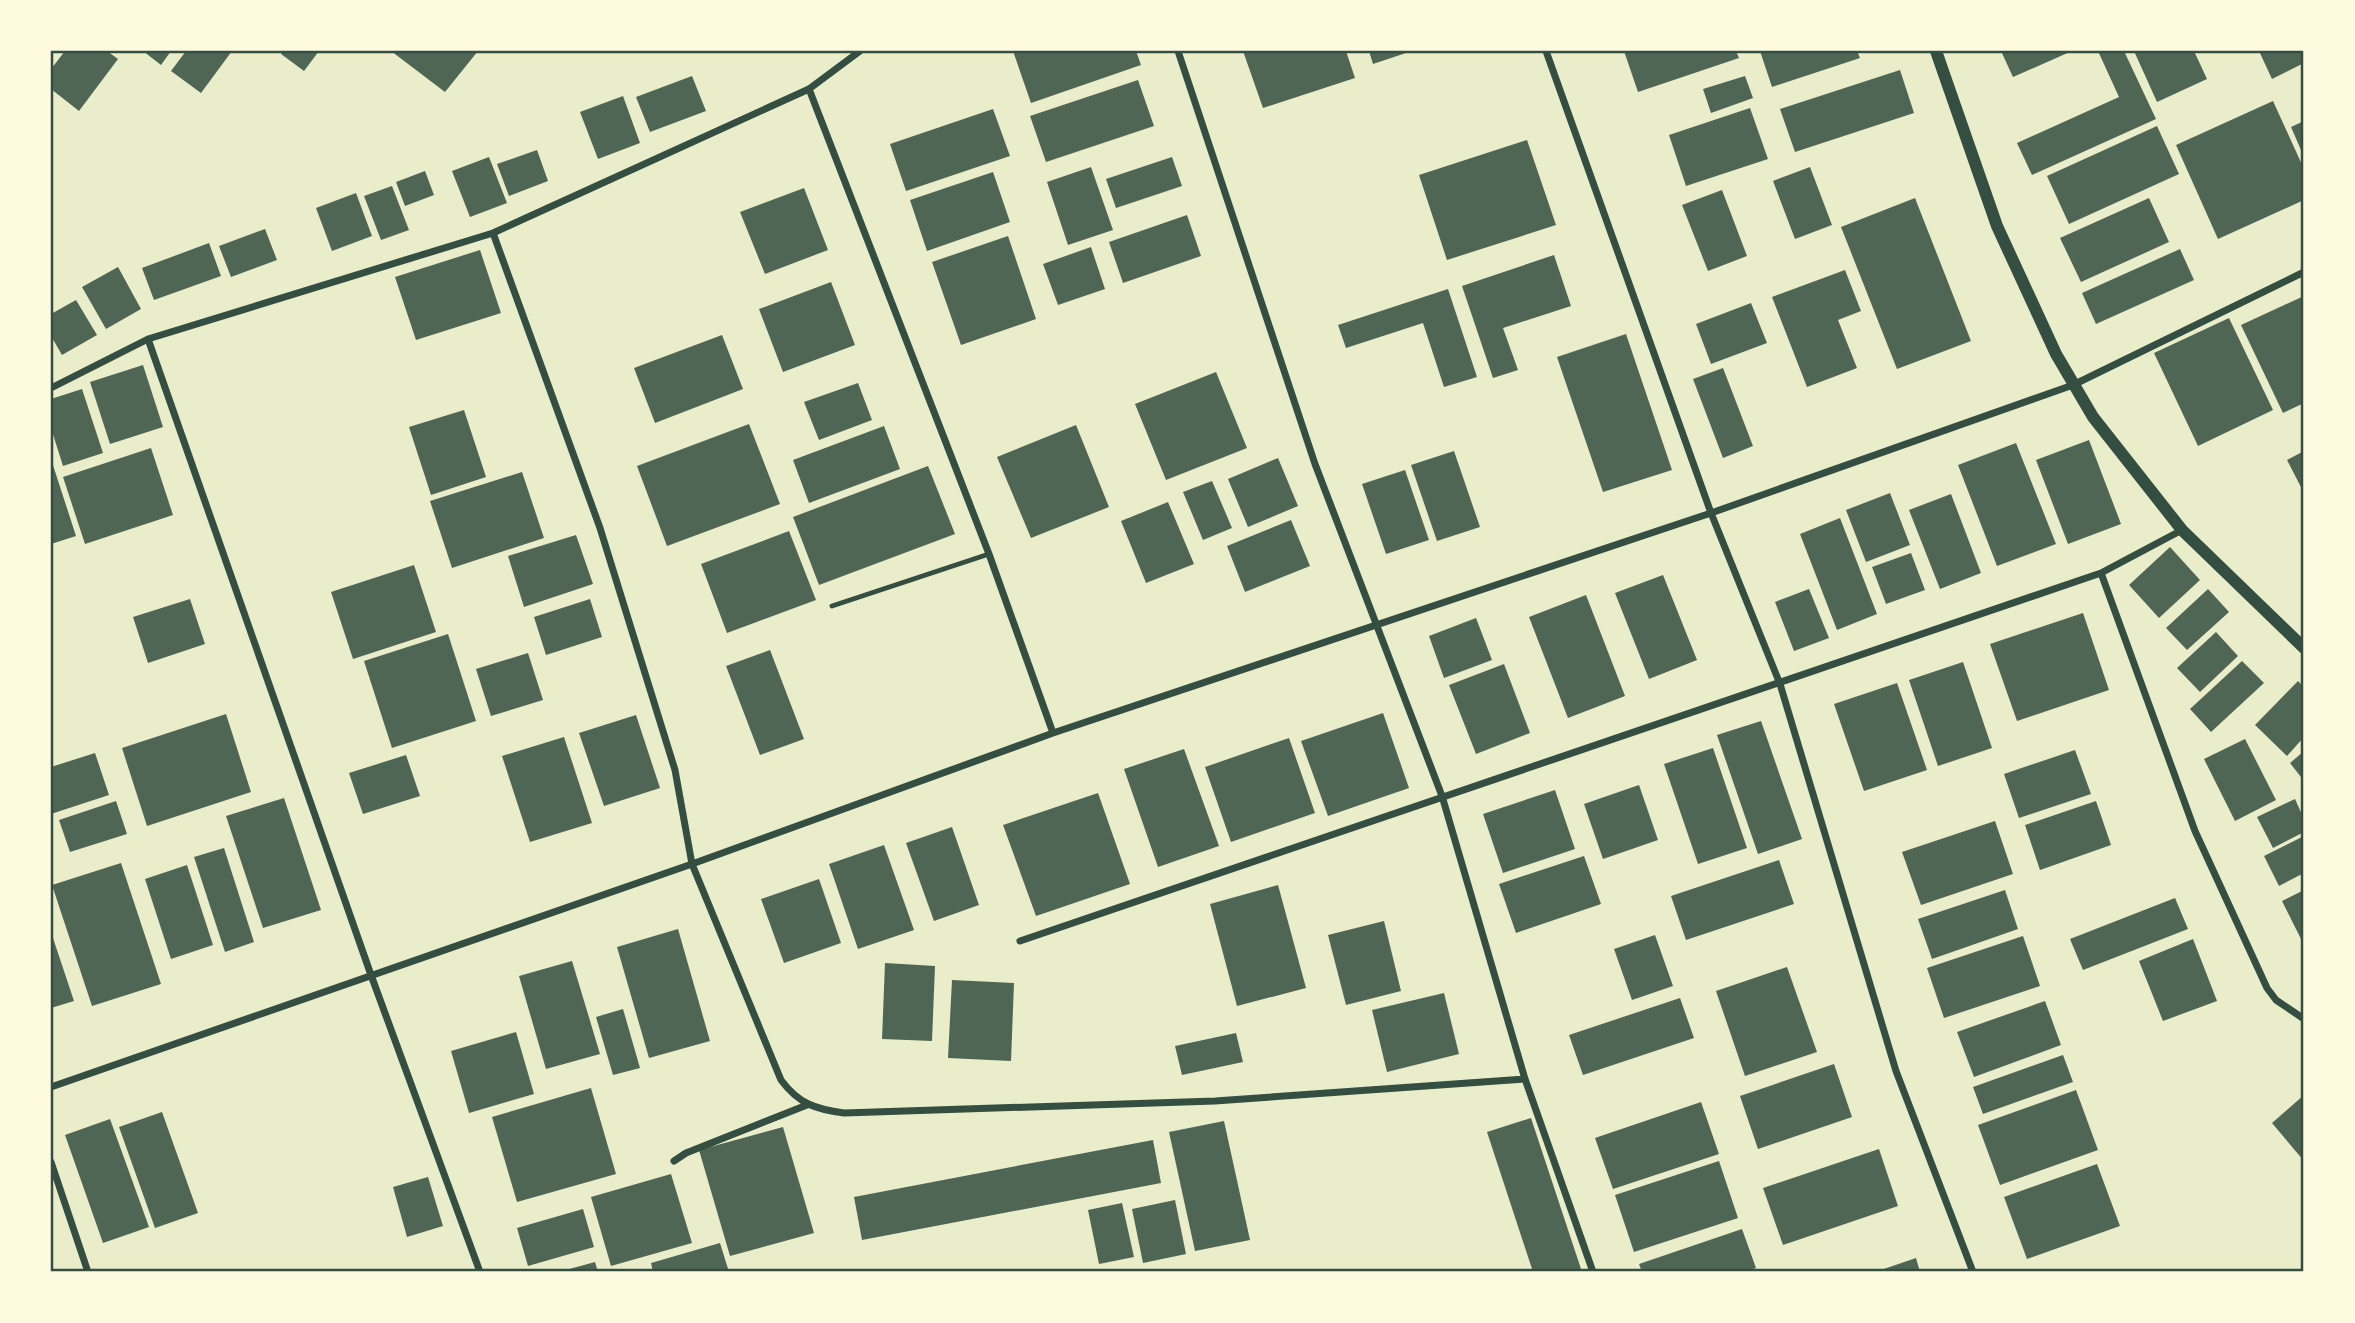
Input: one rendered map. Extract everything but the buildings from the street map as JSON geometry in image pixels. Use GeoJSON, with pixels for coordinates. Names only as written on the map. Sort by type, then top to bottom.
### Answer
{"type":"FeatureCollection","features":[{"type":"Feature","properties":{"kind":"street"},"geometry":{"type":"LineString","coordinates":[[51,388],[148,339],[493,233],[809,89],[860,51]]}},
{"type":"Feature","properties":{"kind":"street"},"geometry":{"type":"LineString","coordinates":[[1178,51],[1315,464],[1442,796],[1525,1079],[1593,1272]]}},
{"type":"Feature","properties":{"kind":"street"},"geometry":{"type":"LineString","coordinates":[[1546,51],[1711,513],[1780,684],[1896,1071],[1973,1272]]}},
{"type":"Feature","properties":{"kind":"street"},"geometry":{"type":"LineString","coordinates":[[1936,51],[1997,226],[2056,354],[2093,417],[2182,530],[2304,648]]}},
{"type":"Feature","properties":{"kind":"street"},"geometry":{"type":"LineString","coordinates":[[809,89],[989,554],[1053,733]]}},
{"type":"Feature","properties":{"kind":"street"},"geometry":{"type":"LineString","coordinates":[[493,233],[609,554],[675,770],[692,864],[780,1080],[791,1094],[807,1105],[844,1113],[1215,1101],[1525,1079]]}},
{"type":"Feature","properties":{"kind":"street"},"geometry":{"type":"LineString","coordinates":[[51,1087],[692,864],[1053,733],[1711,513],[2074,384],[2304,272]]}},
{"type":"Feature","properties":{"kind":"street"},"geometry":{"type":"LineString","coordinates":[[148,339],[371,975],[480,1272]]}},
{"type":"Feature","properties":{"kind":"street"},"geometry":{"type":"LineString","coordinates":[[1020,941],[2101,573],[2182,530]]}},
{"type":"Feature","properties":{"kind":"street"},"geometry":{"type":"LineString","coordinates":[[2101,573],[2194,831],[2267,988],[2276,999],[2304,1019]]}},
{"type":"Feature","properties":{"kind":"street"},"geometry":{"type":"LineString","coordinates":[[674,1161],[686,1153],[807,1105]]}},
{"type":"Feature","properties":{"kind":"street"},"geometry":{"type":"LineString","coordinates":[[51,1161],[88,1272]]}},
{"type":"Feature","properties":{"kind":"lane"},"geometry":{"type":"LineString","coordinates":[[832,606],[989,554]]}}]}
